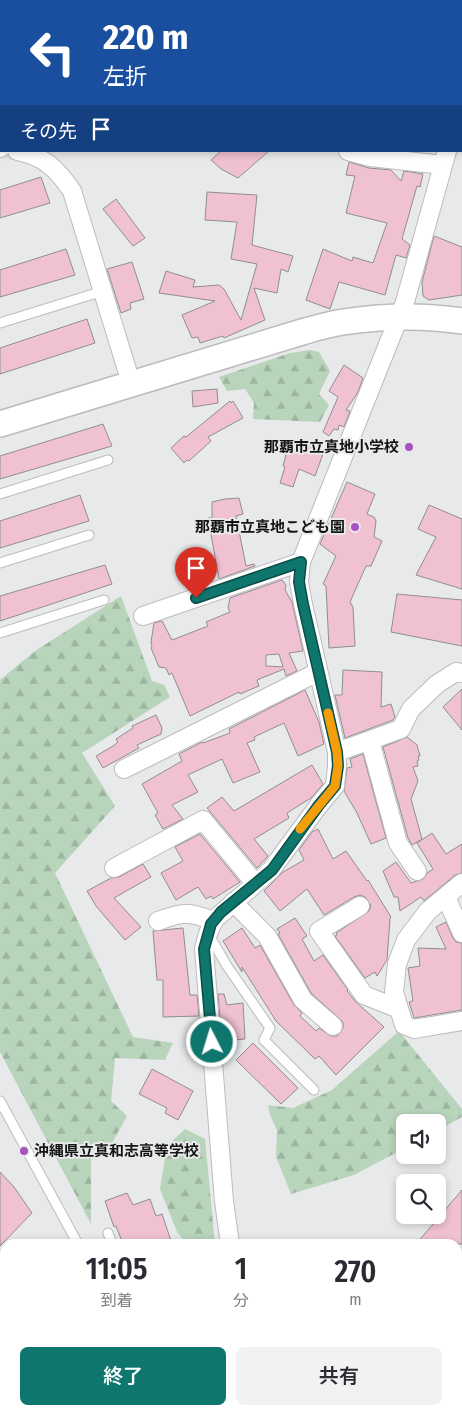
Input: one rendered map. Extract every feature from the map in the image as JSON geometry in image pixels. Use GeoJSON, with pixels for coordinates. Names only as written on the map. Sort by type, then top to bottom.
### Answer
{"type":"FeatureCollection","features":[{"type":"Feature","properties":{"kind":"street"},"geometry":{"type":"LineString","coordinates":[[22,152],[44,160],[60,174],[72,191],[131,383]]}},
{"type":"Feature","properties":{"kind":"street"},"geometry":{"type":"LineString","coordinates":[[229,1239],[224,1201],[204,949],[210,927],[233,902],[272,870],[335,786],[338,766],[337,752],[299,582],[301,562],[399,317],[445,158],[370,157],[352,152]]}},
{"type":"Feature","properties":{"kind":"street"},"geometry":{"type":"LineString","coordinates":[[0,424],[302,332],[343,322],[399,317],[440,318],[462,321]]}},
{"type":"Feature","properties":{"kind":"street"},"geometry":{"type":"LineString","coordinates":[[143,616],[301,562]]}},
{"type":"Feature","properties":{"kind":"street"},"geometry":{"type":"LineString","coordinates":[[124,769],[318,672]]}},
{"type":"Feature","properties":{"kind":"street"},"geometry":{"type":"LineString","coordinates":[[337,752],[401,729],[411,709],[437,684],[456,672],[462,673]]}},
{"type":"Feature","properties":{"kind":"street"},"geometry":{"type":"LineString","coordinates":[[370,741],[398,843],[417,871]]}},
{"type":"Feature","properties":{"kind":"street"},"geometry":{"type":"LineString","coordinates":[[114,868],[203,820],[255,884]]}},
{"type":"Feature","properties":{"kind":"street"},"geometry":{"type":"LineString","coordinates":[[462,884],[428,911],[406,940],[397,964],[394,992],[404,1025],[414,1029],[462,1021]]}},
{"type":"Feature","properties":{"kind":"street"},"geometry":{"type":"LineString","coordinates":[[446,896],[462,933]]}},
{"type":"Feature","properties":{"kind":"street"},"geometry":{"type":"LineString","coordinates":[[233,902],[267,936],[303,1000],[334,1026]]}},
{"type":"Feature","properties":{"kind":"street"},"geometry":{"type":"LineString","coordinates":[[360,906],[319,931],[364,995],[399,1009]]}},
{"type":"Feature","properties":{"kind":"street"},"geometry":{"type":"LineString","coordinates":[[158,921],[179,913],[197,915],[210,927]]}},
{"type":"Feature","properties":{"kind":"lane"},"geometry":{"type":"LineString","coordinates":[[0,322],[103,291]]}},
{"type":"Feature","properties":{"kind":"lane"},"geometry":{"type":"LineString","coordinates":[[0,494],[108,460]]}},
{"type":"Feature","properties":{"kind":"lane"},"geometry":{"type":"LineString","coordinates":[[0,564],[89,535]]}},
{"type":"Feature","properties":{"kind":"lane"},"geometry":{"type":"LineString","coordinates":[[0,633],[104,600]]}},
{"type":"Feature","properties":{"kind":"lane"},"geometry":{"type":"LineString","coordinates":[[210,927],[228,966],[270,1028],[264,1040],[314,1090]]}},
{"type":"Feature","properties":{"kind":"lane"},"geometry":{"type":"LineString","coordinates":[[0,1101],[75,1239]]}},
{"type":"Feature","properties":{"kind":"lane"},"geometry":{"type":"LineString","coordinates":[[108,1233],[110,1239]]}},
{"type":"Feature","properties":{"kind":"green space"},"geometry":{"type":"Polygon","coordinates":[[[310,350],[319,352],[330,371],[319,394],[329,405],[320,422],[253,419],[254,403],[245,389],[227,391],[219,377],[290,353],[310,350]]]}},
{"type":"Feature","properties":{"kind":"green space"},"geometry":{"type":"Polygon","coordinates":[[[121,596],[152,681],[164,685],[170,697],[82,753],[115,806],[55,873],[133,1037],[173,1043],[165,1060],[115,1058],[111,1101],[127,1116],[107,1152],[91,1149],[91,1224],[0,1052],[0,680],[35,651],[121,596]]]}},
{"type":"Feature","properties":{"kind":"green space"},"geometry":{"type":"Polygon","coordinates":[[[399,1031],[462,1109],[462,1117],[446,1126],[446,1114],[396,1114],[396,1153],[354,1175],[291,1194],[276,1157],[277,1130],[270,1115],[268,1105],[293,1108],[332,1090],[399,1031]]]}},
{"type":"Feature","properties":{"kind":"green space"},"geometry":{"type":"Polygon","coordinates":[[[185,1129],[205,1139],[215,1239],[183,1239],[177,1232],[160,1189],[167,1146],[185,1129]]]}},
{"type":"Feature","properties":{"kind":"building"},"geometry":{"type":"Polygon","coordinates":[[[220,152],[268,152],[238,178],[221,169],[211,160],[220,152]]]}},
{"type":"Feature","properties":{"kind":"building"},"geometry":{"type":"Polygon","coordinates":[[[349,162],[369,168],[391,170],[401,181],[404,171],[423,174],[420,187],[417,186],[402,239],[410,245],[406,258],[396,255],[385,295],[339,282],[330,309],[306,300],[323,249],[352,261],[353,257],[373,263],[387,223],[346,213],[355,176],[346,175],[349,162]]]}},
{"type":"Feature","properties":{"kind":"building"},"geometry":{"type":"Polygon","coordinates":[[[41,177],[50,203],[0,218],[0,190],[41,177]]]}},
{"type":"Feature","properties":{"kind":"building"},"geometry":{"type":"Polygon","coordinates":[[[207,192],[257,195],[252,245],[293,256],[288,272],[281,269],[277,293],[254,288],[265,320],[224,338],[223,336],[200,343],[198,337],[192,338],[182,315],[215,301],[159,293],[166,271],[195,280],[193,287],[219,285],[224,289],[241,320],[257,264],[231,259],[237,222],[205,220],[207,192]]]}},
{"type":"Feature","properties":{"kind":"building"},"geometry":{"type":"Polygon","coordinates":[[[116,199],[145,238],[133,246],[103,209],[116,199]]]}},
{"type":"Feature","properties":{"kind":"building"},"geometry":{"type":"Polygon","coordinates":[[[434,236],[462,247],[462,295],[429,300],[423,296],[422,282],[434,236]]]}},
{"type":"Feature","properties":{"kind":"building"},"geometry":{"type":"Polygon","coordinates":[[[66,249],[75,275],[0,297],[0,270],[66,249]]]}},
{"type":"Feature","properties":{"kind":"building"},"geometry":{"type":"Polygon","coordinates":[[[132,262],[144,299],[130,303],[131,309],[121,313],[107,269],[132,262]]]}},
{"type":"Feature","properties":{"kind":"building"},"geometry":{"type":"Polygon","coordinates":[[[87,319],[95,343],[0,374],[0,348],[87,319]]]}},
{"type":"Feature","properties":{"kind":"building"},"geometry":{"type":"Polygon","coordinates":[[[344,365],[363,378],[358,392],[346,410],[350,411],[344,427],[339,425],[338,430],[334,429],[329,436],[323,432],[338,397],[329,391],[344,365]]]}},
{"type":"Feature","properties":{"kind":"building"},"geometry":{"type":"Polygon","coordinates":[[[217,389],[218,403],[193,407],[192,391],[217,389]]]}},
{"type":"Feature","properties":{"kind":"building"},"geometry":{"type":"Polygon","coordinates":[[[230,401],[231,403],[233,401],[243,418],[208,437],[211,441],[189,461],[187,460],[184,463],[171,448],[230,401]]]}},
{"type":"Feature","properties":{"kind":"building"},"geometry":{"type":"Polygon","coordinates":[[[103,424],[112,446],[0,479],[0,456],[103,424]]]}},
{"type":"Feature","properties":{"kind":"building"},"geometry":{"type":"Polygon","coordinates":[[[290,439],[312,445],[323,454],[315,476],[299,469],[293,487],[280,483],[290,439]]]}},
{"type":"Feature","properties":{"kind":"building"},"geometry":{"type":"Polygon","coordinates":[[[347,482],[375,494],[367,514],[374,517],[376,521],[374,537],[382,541],[371,566],[366,566],[350,602],[353,607],[355,646],[329,648],[326,586],[323,584],[336,556],[320,544],[347,482]]]}},
{"type":"Feature","properties":{"kind":"building"},"geometry":{"type":"Polygon","coordinates":[[[80,495],[89,521],[0,548],[0,521],[80,495]]]}},
{"type":"Feature","properties":{"kind":"building"},"geometry":{"type":"Polygon","coordinates":[[[239,498],[243,514],[236,516],[246,566],[254,564],[255,566],[219,579],[208,518],[212,518],[212,502],[239,498]]]}},
{"type":"Feature","properties":{"kind":"building"},"geometry":{"type":"Polygon","coordinates":[[[429,505],[462,519],[462,589],[416,575],[436,537],[418,529],[429,505]]]}},
{"type":"Feature","properties":{"kind":"building"},"geometry":{"type":"Polygon","coordinates":[[[105,565],[112,584],[0,621],[0,596],[105,565]]]}},
{"type":"Feature","properties":{"kind":"building"},"geometry":{"type":"Polygon","coordinates":[[[282,580],[286,585],[285,590],[292,602],[303,651],[289,653],[297,671],[286,676],[284,669],[257,680],[259,686],[240,694],[239,692],[190,716],[172,673],[169,675],[166,668],[159,667],[151,648],[154,623],[162,621],[172,640],[208,626],[206,622],[230,612],[228,608],[230,598],[282,580]],[[279,654],[266,655],[266,666],[283,667],[279,654]]]}},
{"type":"Feature","properties":{"kind":"building"},"geometry":{"type":"Polygon","coordinates":[[[397,594],[462,600],[462,646],[391,632],[397,594]]]}},
{"type":"Feature","properties":{"kind":"building"},"geometry":{"type":"Polygon","coordinates":[[[343,670],[382,672],[381,707],[391,704],[395,717],[393,720],[345,738],[335,695],[342,695],[343,670]]]}},
{"type":"Feature","properties":{"kind":"building"},"geometry":{"type":"Polygon","coordinates":[[[462,689],[462,730],[443,707],[462,689]]]}},
{"type":"Feature","properties":{"kind":"building"},"geometry":{"type":"Polygon","coordinates":[[[305,690],[319,722],[324,744],[298,756],[284,723],[254,737],[255,740],[247,743],[260,772],[233,783],[222,759],[188,775],[198,792],[172,805],[183,819],[163,829],[155,815],[158,813],[142,784],[182,761],[179,754],[202,742],[230,733],[229,729],[305,690]]]}},
{"type":"Feature","properties":{"kind":"building"},"geometry":{"type":"Polygon","coordinates":[[[156,715],[162,728],[161,734],[137,745],[139,748],[103,768],[96,756],[118,742],[116,739],[133,728],[132,726],[156,715]]]}},
{"type":"Feature","properties":{"kind":"building"},"geometry":{"type":"Polygon","coordinates":[[[407,737],[417,745],[420,756],[418,756],[419,760],[417,761],[418,766],[413,767],[418,781],[411,799],[422,839],[412,845],[408,838],[383,747],[407,737]]]}},
{"type":"Feature","properties":{"kind":"building"},"geometry":{"type":"Polygon","coordinates":[[[363,754],[386,838],[371,844],[357,813],[344,791],[347,768],[352,767],[350,759],[363,754]]]}},
{"type":"Feature","properties":{"kind":"building"},"geometry":{"type":"Polygon","coordinates":[[[312,765],[323,784],[311,798],[287,813],[289,818],[254,839],[268,856],[257,868],[207,808],[222,797],[234,811],[312,765]]]}},
{"type":"Feature","properties":{"kind":"building"},"geometry":{"type":"Polygon","coordinates":[[[318,829],[333,859],[346,851],[368,880],[391,917],[387,960],[377,976],[375,972],[365,978],[335,936],[337,935],[336,933],[369,911],[371,905],[365,897],[360,895],[354,897],[324,915],[307,889],[280,911],[264,891],[283,872],[304,860],[299,850],[312,832],[318,829]]]}},
{"type":"Feature","properties":{"kind":"building"},"geometry":{"type":"Polygon","coordinates":[[[432,833],[446,854],[462,844],[462,873],[455,875],[424,901],[421,897],[400,911],[398,897],[394,897],[383,871],[396,862],[411,883],[423,879],[433,869],[417,843],[432,833]]]}},
{"type":"Feature","properties":{"kind":"building"},"geometry":{"type":"Polygon","coordinates":[[[200,834],[240,882],[213,899],[211,896],[206,899],[198,887],[176,900],[161,873],[183,861],[175,847],[200,834]]]}},
{"type":"Feature","properties":{"kind":"building"},"geometry":{"type":"Polygon","coordinates":[[[143,864],[151,877],[114,898],[141,927],[125,940],[96,906],[87,891],[143,864]]]}},
{"type":"Feature","properties":{"kind":"building"},"geometry":{"type":"Polygon","coordinates":[[[295,918],[307,936],[302,939],[314,961],[323,955],[356,1002],[384,1027],[336,1075],[319,1056],[315,1059],[276,1021],[223,941],[242,928],[255,948],[260,945],[294,1005],[302,1013],[300,1016],[316,1031],[319,1028],[331,1036],[337,1036],[343,1028],[343,1022],[311,993],[278,934],[280,933],[277,929],[295,918]]]}},
{"type":"Feature","properties":{"kind":"building"},"geometry":{"type":"Polygon","coordinates":[[[446,922],[456,942],[462,943],[462,1010],[414,1018],[409,1002],[413,1001],[408,968],[420,966],[418,948],[446,949],[436,927],[446,922]]]}},
{"type":"Feature","properties":{"kind":"building"},"geometry":{"type":"Polygon","coordinates":[[[183,928],[190,995],[197,995],[199,1016],[163,1017],[163,980],[157,980],[153,931],[183,928]]]}},
{"type":"Feature","properties":{"kind":"building"},"geometry":{"type":"Polygon","coordinates":[[[218,994],[224,994],[227,1005],[243,1003],[245,1039],[222,1041],[218,994]]]}},
{"type":"Feature","properties":{"kind":"building"},"geometry":{"type":"Polygon","coordinates":[[[253,1043],[298,1088],[281,1104],[236,1060],[253,1043]]]}},
{"type":"Feature","properties":{"kind":"building"},"geometry":{"type":"Polygon","coordinates":[[[152,1069],[193,1091],[178,1120],[165,1113],[167,1108],[139,1094],[152,1069]]]}},
{"type":"Feature","properties":{"kind":"building"},"geometry":{"type":"Polygon","coordinates":[[[0,1172],[14,1187],[32,1213],[7,1239],[0,1239],[0,1172]]]}},
{"type":"Feature","properties":{"kind":"building"},"geometry":{"type":"Polygon","coordinates":[[[462,1190],[462,1239],[420,1239],[433,1224],[446,1224],[446,1209],[462,1190]]]}},
{"type":"Feature","properties":{"kind":"building"},"geometry":{"type":"Polygon","coordinates":[[[127,1193],[133,1205],[150,1199],[156,1216],[162,1214],[170,1239],[121,1239],[116,1226],[114,1227],[105,1201],[127,1193]]]}},
{"type":"Feature","properties":{"kind":"slow traffic"},"geometry":{"type":"LineString","coordinates":[[300,829],[335,786],[338,766],[337,752],[328,713]]}},
{"type":"Feature","properties":{"kind":"place","name":"那覇市立真地小学校"},"geometry":{"type":"Point","coordinates":[409,447]}},
{"type":"Feature","properties":{"kind":"place","name":"那覇市立真地こども園"},"geometry":{"type":"Point","coordinates":[355,527]}},
{"type":"Feature","properties":{"kind":"place","name":"沖縄県立真和志高等学校"},"geometry":{"type":"Point","coordinates":[24,1151]}},
{"type":"Feature","properties":{"kind":"route"},"geometry":{"type":"LineString","coordinates":[[196,598],[301,562],[299,582],[337,752],[338,766],[335,786],[288,846],[272,870],[221,912],[211,924],[204,949],[212,1042]]}}]}
